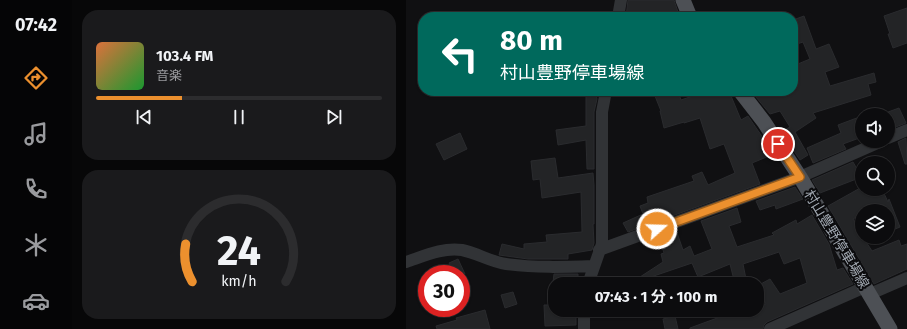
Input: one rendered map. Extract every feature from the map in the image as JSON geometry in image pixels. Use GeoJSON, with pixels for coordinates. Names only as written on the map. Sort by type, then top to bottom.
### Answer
{"type":"FeatureCollection","features":[{"type":"Feature","properties":{"kind":"main road"},"geometry":{"type":"LineString","coordinates":[[683,0],[688,12]]}},
{"type":"Feature","properties":{"kind":"main road","name":"村山豊野停車場線"},"geometry":{"type":"LineString","coordinates":[[744,96],[764,122],[800,177],[890,329]]}},
{"type":"Feature","properties":{"kind":"street"},"geometry":{"type":"LineString","coordinates":[[619,12],[621,0]]}},
{"type":"Feature","properties":{"kind":"street"},"geometry":{"type":"LineString","coordinates":[[590,277],[602,244],[602,112],[605,96]]}},
{"type":"Feature","properties":{"kind":"street"},"geometry":{"type":"LineString","coordinates":[[895,135],[907,130]]}},
{"type":"Feature","properties":{"kind":"street"},"geometry":{"type":"LineString","coordinates":[[599,250],[800,177],[866,148]]}},
{"type":"Feature","properties":{"kind":"street"},"geometry":{"type":"LineString","coordinates":[[406,262],[428,254],[449,250],[462,250],[504,264],[547,268],[594,266]]}},
{"type":"Feature","properties":{"kind":"street"},"geometry":{"type":"LineString","coordinates":[[770,329],[868,291],[907,278]]}},
{"type":"Feature","properties":{"kind":"street"},"geometry":{"type":"LineString","coordinates":[[584,317],[584,329]]}},
{"type":"Feature","properties":{"kind":"building"},"geometry":{"type":"Polygon","coordinates":[[[628,0],[674,0],[678,12],[627,12],[628,0]]]}},
{"type":"Feature","properties":{"kind":"building"},"geometry":{"type":"Polygon","coordinates":[[[907,8],[907,43],[893,48],[884,16],[907,8]]]}},
{"type":"Feature","properties":{"kind":"building"},"geometry":{"type":"Polygon","coordinates":[[[804,16],[816,49],[829,44],[839,67],[825,72],[830,86],[874,73],[876,82],[868,84],[871,95],[813,113],[816,118],[795,132],[808,155],[800,160],[781,132],[790,127],[780,111],[770,114],[755,96],[798,96],[798,64],[810,59],[803,42],[798,44],[798,18],[804,16]]]}},
{"type":"Feature","properties":{"kind":"building"},"geometry":{"type":"Polygon","coordinates":[[[586,96],[596,96],[594,112],[594,169],[587,169],[586,140],[558,145],[556,130],[586,126],[586,96]]]}},
{"type":"Feature","properties":{"kind":"building"},"geometry":{"type":"Polygon","coordinates":[[[655,96],[680,96],[681,100],[693,96],[731,96],[741,120],[748,116],[774,154],[752,163],[760,184],[628,232],[623,223],[643,214],[640,206],[648,203],[647,197],[694,181],[692,176],[702,172],[708,185],[735,173],[724,144],[710,149],[700,118],[664,128],[661,111],[655,96]]]}},
{"type":"Feature","properties":{"kind":"building"},"geometry":{"type":"Polygon","coordinates":[[[899,108],[906,123],[895,127],[895,109],[899,108]]]}},
{"type":"Feature","properties":{"kind":"building"},"geometry":{"type":"Polygon","coordinates":[[[855,119],[855,140],[843,144],[846,149],[813,163],[807,148],[841,133],[838,125],[855,119]]]}},
{"type":"Feature","properties":{"kind":"building"},"geometry":{"type":"Polygon","coordinates":[[[460,133],[467,149],[444,160],[436,144],[460,133]]]}},
{"type":"Feature","properties":{"kind":"building"},"geometry":{"type":"Polygon","coordinates":[[[906,138],[907,164],[905,164],[898,142],[906,138]]]}},
{"type":"Feature","properties":{"kind":"building"},"geometry":{"type":"Polygon","coordinates":[[[555,158],[558,178],[593,173],[594,243],[592,250],[568,254],[568,259],[528,259],[499,255],[502,244],[524,249],[524,244],[547,242],[546,235],[582,232],[581,192],[542,198],[540,179],[533,180],[531,161],[555,158]]]}},
{"type":"Feature","properties":{"kind":"building"},"geometry":{"type":"Polygon","coordinates":[[[853,162],[855,165],[855,180],[820,193],[812,180],[853,162]]]}},
{"type":"Feature","properties":{"kind":"building"},"geometry":{"type":"Polygon","coordinates":[[[795,187],[803,199],[776,209],[775,205],[760,210],[756,201],[795,187]]]}},
{"type":"Feature","properties":{"kind":"building"},"geometry":{"type":"Polygon","coordinates":[[[855,191],[855,196],[885,196],[888,202],[889,199],[891,204],[855,204],[855,218],[853,219],[855,222],[855,244],[868,244],[872,251],[889,244],[895,244],[895,242],[899,240],[901,246],[907,244],[907,269],[874,284],[828,206],[855,191]]]}},
{"type":"Feature","properties":{"kind":"building"},"geometry":{"type":"Polygon","coordinates":[[[737,208],[741,222],[729,226],[737,247],[774,235],[772,233],[796,220],[797,224],[812,215],[829,244],[837,270],[843,268],[853,284],[767,322],[763,329],[690,329],[720,317],[764,317],[764,305],[766,304],[764,300],[764,282],[770,279],[780,294],[807,283],[800,258],[784,264],[779,252],[743,264],[746,277],[733,277],[730,264],[698,277],[692,263],[651,277],[640,277],[663,262],[661,254],[664,253],[659,236],[676,230],[683,250],[690,246],[694,256],[712,249],[701,221],[737,208]]]}},
{"type":"Feature","properties":{"kind":"building"},"geometry":{"type":"Polygon","coordinates":[[[895,214],[900,227],[895,229],[895,214]]]}},
{"type":"Feature","properties":{"kind":"building"},"geometry":{"type":"Polygon","coordinates":[[[458,259],[461,265],[450,265],[449,263],[458,259]]]}},
{"type":"Feature","properties":{"kind":"building"},"geometry":{"type":"Polygon","coordinates":[[[554,274],[578,274],[578,277],[554,277],[554,274]]]}},
{"type":"Feature","properties":{"kind":"building"},"geometry":{"type":"Polygon","coordinates":[[[513,292],[517,304],[505,308],[501,295],[513,292]]]}},
{"type":"Feature","properties":{"kind":"building"},"geometry":{"type":"Polygon","coordinates":[[[544,305],[548,305],[548,317],[576,317],[576,325],[545,326],[544,305]]]}},
{"type":"Feature","properties":{"kind":"building"},"geometry":{"type":"Polygon","coordinates":[[[485,310],[490,329],[437,329],[436,326],[457,320],[456,318],[460,317],[470,317],[470,314],[485,310]]]}},
{"type":"Feature","properties":{"kind":"building"},"geometry":{"type":"Polygon","coordinates":[[[675,317],[678,329],[665,329],[663,319],[675,317]]]}},
{"type":"Feature","properties":{"kind":"route"},"geometry":{"type":"LineString","coordinates":[[657,229],[800,177],[778,144]]}}]}
